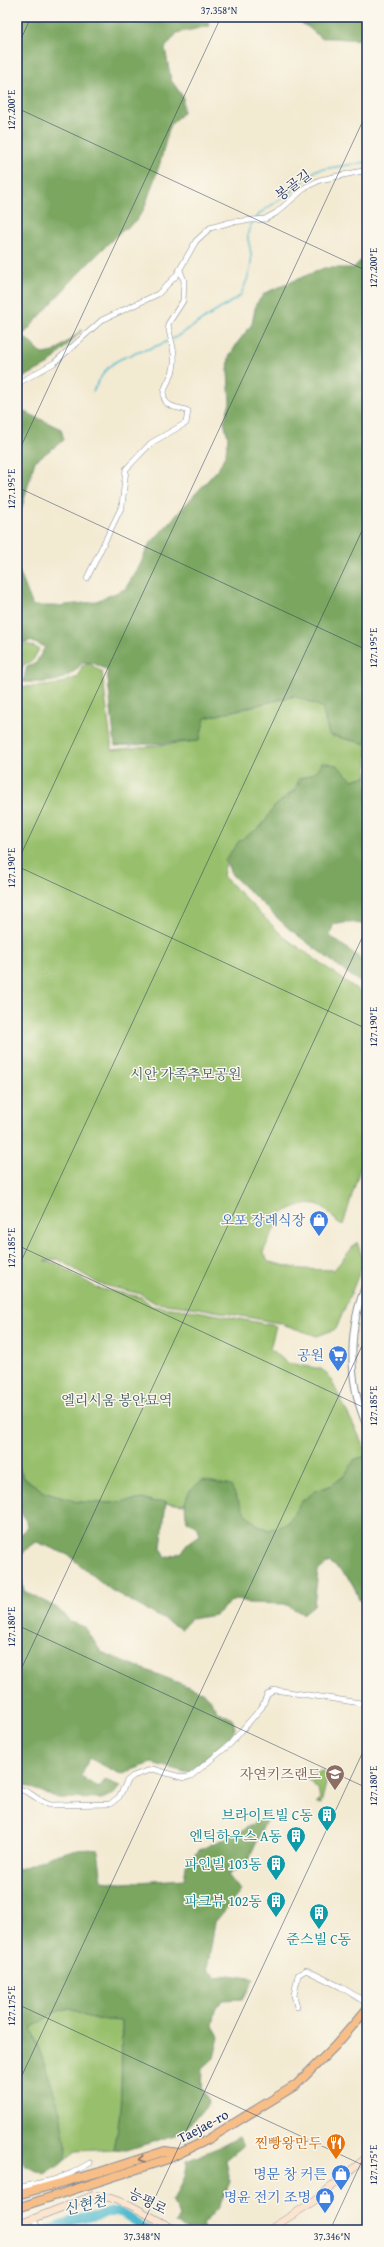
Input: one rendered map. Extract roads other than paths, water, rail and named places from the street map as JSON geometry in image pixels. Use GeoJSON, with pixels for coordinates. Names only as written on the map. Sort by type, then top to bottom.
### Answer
{"type":"FeatureCollection","features":[{"type":"Feature","properties":{"kind":"highway","name":"Taejae-ro"},"geometry":{"type":"LineString","coordinates":[[17,2208],[180,2153],[208,2140],[296,2085],[335,2046],[367,2009]]}},
{"type":"Feature","properties":{"kind":"highway","name":"Taejae-ro"},"geometry":{"type":"LineString","coordinates":[[17,2213],[108,2184],[173,2161],[208,2144],[299,2088],[367,2014]]}},
{"type":"Feature","properties":{"kind":"highway"},"geometry":{"type":"LineString","coordinates":[[17,2195],[100,2172],[165,2151],[180,2153]]}},
{"type":"Feature","properties":{"kind":"main road"},"geometry":{"type":"LineString","coordinates":[[269,2230],[314,2201],[367,2157]]}},
{"type":"Feature","properties":{"kind":"main road","name":"능평로"},"geometry":{"type":"LineString","coordinates":[[17,2225],[94,2195],[110,2198],[130,2205],[176,2230]]}},
{"type":"Feature","properties":{"kind":"street","name":"봉골길"},"geometry":{"type":"LineString","coordinates":[[180,270],[196,241],[205,232],[224,224],[260,220],[276,214],[306,187],[320,180],[367,170]]}},
{"type":"Feature","properties":{"kind":"street"},"geometry":{"type":"LineString","coordinates":[[17,384],[54,363],[102,320],[158,294],[180,270],[184,281],[183,301],[168,324],[174,344],[174,365],[164,392],[164,398],[171,406],[188,411],[186,423],[151,443],[126,469],[122,506],[86,578]]}},
{"type":"Feature","properties":{"kind":"street"},"geometry":{"type":"LineString","coordinates":[[367,1282],[356,1322],[352,1363],[356,1395],[367,1426]]}},
{"type":"Feature","properties":{"kind":"street"},"geometry":{"type":"LineString","coordinates":[[17,1789],[22,1789],[43,1804],[51,1806],[110,1804],[119,1797],[127,1781],[133,1776],[153,1769],[184,1778],[191,1776],[230,1744],[262,1707],[267,1695],[275,1690],[367,1704]]}},
{"type":"Feature","properties":{"kind":"street"},"geometry":{"type":"LineString","coordinates":[[296,2007],[294,1995],[298,1975],[306,1970],[341,1987],[367,2003]]}},
{"type":"Feature","properties":{"kind":"street"},"geometry":{"type":"LineString","coordinates":[[17,2188],[66,2176],[90,2162]]}},
{"type":"Feature","properties":{"kind":"street"},"geometry":{"type":"LineString","coordinates":[[33,2218],[39,2230]]}},
{"type":"Feature","properties":{"kind":"waterway"},"geometry":{"type":"LineString","coordinates":[[256,219],[260,213],[291,192],[316,170],[367,162]]}},
{"type":"Feature","properties":{"kind":"waterway"},"geometry":{"type":"LineString","coordinates":[[173,339],[240,296],[247,280],[250,267],[251,252],[248,233],[253,222]]}},
{"type":"Feature","properties":{"kind":"waterway"},"geometry":{"type":"LineString","coordinates":[[93,391],[104,373],[114,363],[129,355],[170,340]]}},
{"type":"Feature","properties":{"kind":"waterway","name":"신현천"},"geometry":{"type":"LineString","coordinates":[[49,2230],[75,2220],[117,2211],[148,2230]]}},
{"type":"Feature","properties":{"kind":"place","name":"오포 장례식장"},"geometry":{"type":"Point","coordinates":[319,1237]}},
{"type":"Feature","properties":{"kind":"place","name":"공원"},"geometry":{"type":"Point","coordinates":[338,1372]}},
{"type":"Feature","properties":{"kind":"place","name":"자연키즈랜드"},"geometry":{"type":"Point","coordinates":[335,1791]}},
{"type":"Feature","properties":{"kind":"place","name":"브라이트빌 C동"},"geometry":{"type":"Point","coordinates":[327,1832]}},
{"type":"Feature","properties":{"kind":"place","name":"엔틱하우스 A동"},"geometry":{"type":"Point","coordinates":[296,1853]}},
{"type":"Feature","properties":{"kind":"place","name":"파인빌 103동"},"geometry":{"type":"Point","coordinates":[276,1881]}},
{"type":"Feature","properties":{"kind":"place","name":"파크뷰 102동"},"geometry":{"type":"Point","coordinates":[276,1918]}},
{"type":"Feature","properties":{"kind":"place","name":"준스빌 C동"},"geometry":{"type":"Point","coordinates":[319,1930]}},
{"type":"Feature","properties":{"kind":"place","name":"찐빵왕만두"},"geometry":{"type":"Point","coordinates":[336,2160]}},
{"type":"Feature","properties":{"kind":"place","name":"명문 창 커튼"},"geometry":{"type":"Point","coordinates":[341,2191]}},
{"type":"Feature","properties":{"kind":"place","name":"명윤 전기 조명"},"geometry":{"type":"Point","coordinates":[325,2214]}},
{"type":"Feature","properties":{"kind":"park label","name":"시안 가족추모공원"},"geometry":{"type":"Point","coordinates":[186,1074]}},
{"type":"Feature","properties":{"kind":"park label","name":"엘리시움 봉안묘역"},"geometry":{"type":"Point","coordinates":[117,1400]}}]}
